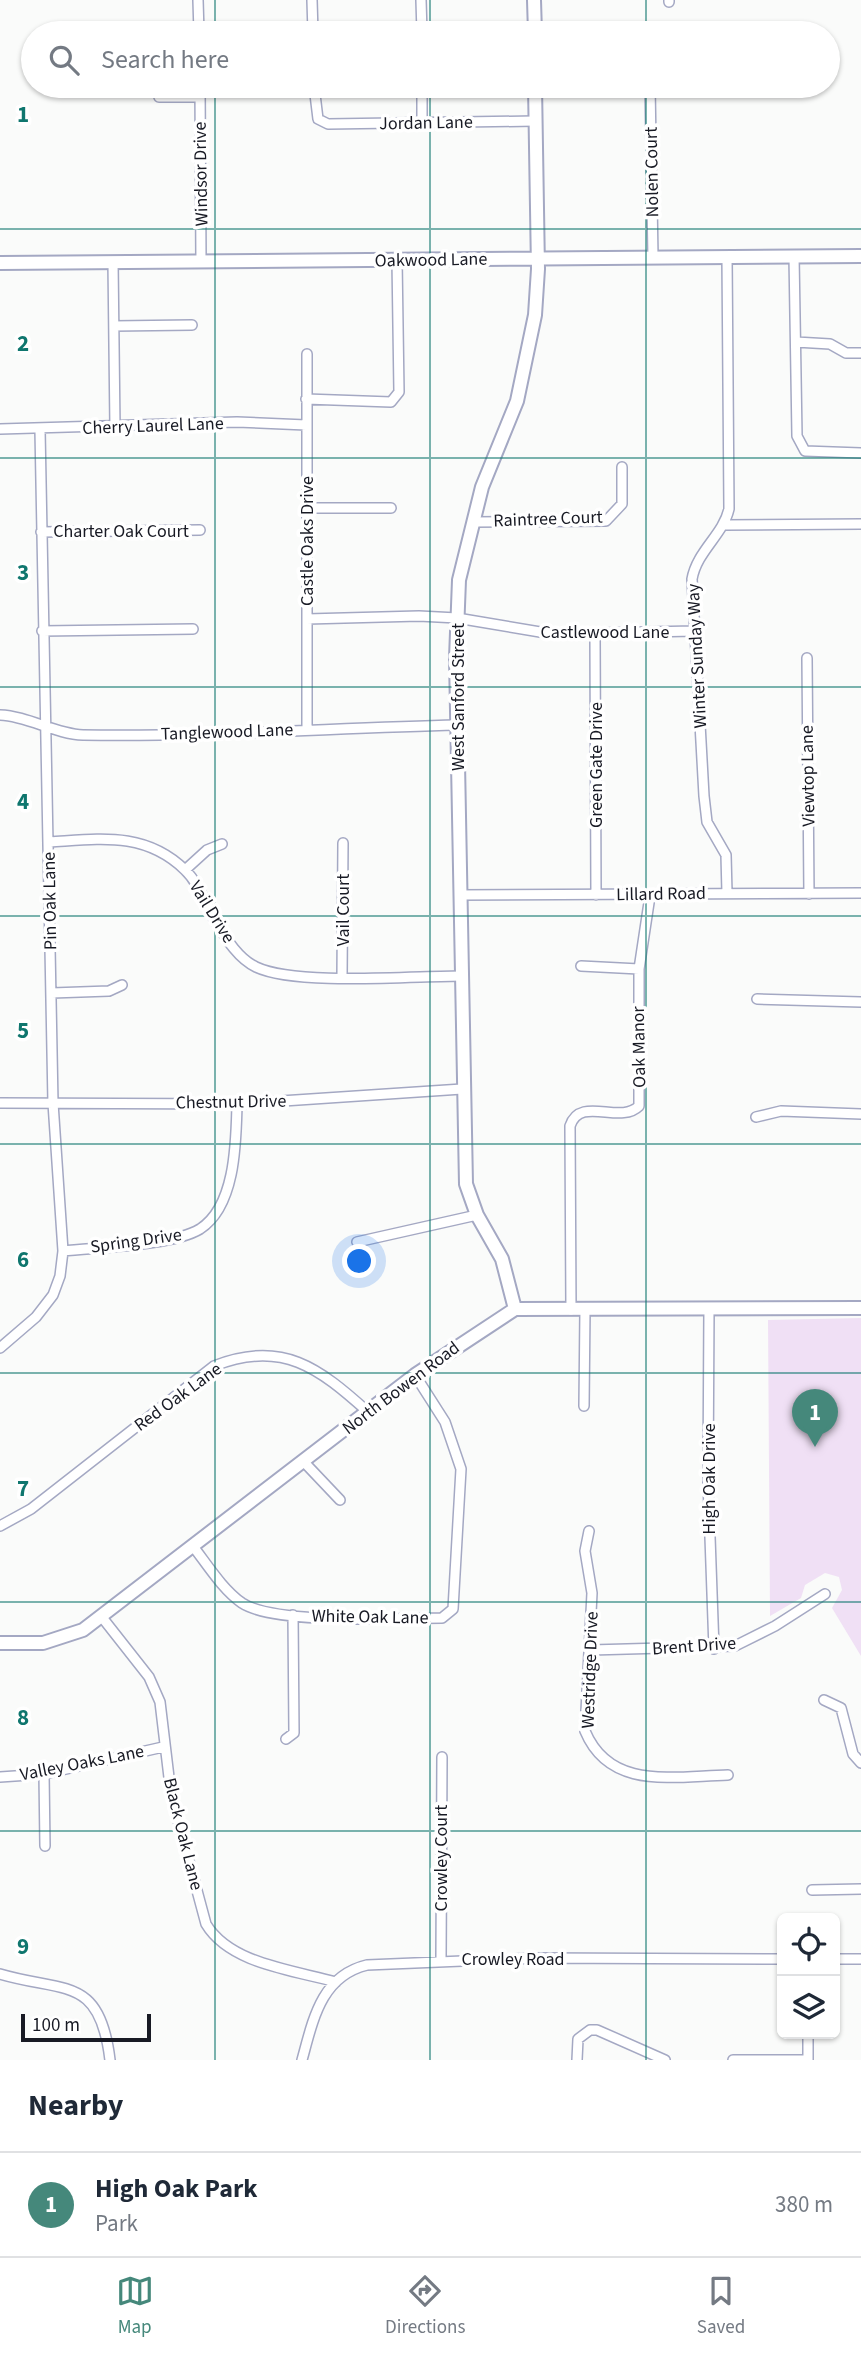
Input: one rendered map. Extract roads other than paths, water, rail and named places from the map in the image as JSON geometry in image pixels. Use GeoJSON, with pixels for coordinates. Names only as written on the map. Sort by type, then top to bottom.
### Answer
{"type":"FeatureCollection","features":[{"type":"Feature","properties":{"kind":"street"},"geometry":{"type":"LineString","coordinates":[[198,0],[199,21]]}},
{"type":"Feature","properties":{"kind":"street"},"geometry":{"type":"LineString","coordinates":[[312,0],[313,21]]}},
{"type":"Feature","properties":{"kind":"street"},"geometry":{"type":"LineString","coordinates":[[421,0],[422,21]]}},
{"type":"Feature","properties":{"kind":"street"},"geometry":{"type":"LineString","coordinates":[[534,0],[535,21]]}},
{"type":"Feature","properties":{"kind":"street","name":"Windsor Drive"},"geometry":{"type":"LineString","coordinates":[[200,98],[201,261]]}},
{"type":"Feature","properties":{"kind":"street","name":"Jordan Lane"},"geometry":{"type":"LineString","coordinates":[[315,98],[318,119],[328,124],[535,121]]}},
{"type":"Feature","properties":{"kind":"street"},"geometry":{"type":"LineString","coordinates":[[422,98],[422,122]]}},
{"type":"Feature","properties":{"kind":"street","name":"West Sanford Street"},"geometry":{"type":"LineString","coordinates":[[514,1309],[502,1259],[477,1215],[466,1184],[462,1089],[457,618],[463,553],[482,486],[517,401],[535,314],[535,98]]}},
{"type":"Feature","properties":{"kind":"street","name":"Nolen Court"},"geometry":{"type":"LineString","coordinates":[[650,98],[653,257]]}},
{"type":"Feature","properties":{"kind":"street"},"geometry":{"type":"LineString","coordinates":[[794,256],[797,436],[800,446],[805,451],[861,453]]}},
{"type":"Feature","properties":{"kind":"street","name":"Oakwood Lane"},"geometry":{"type":"LineString","coordinates":[[0,262],[861,256]]}},
{"type":"Feature","properties":{"kind":"street"},"geometry":{"type":"LineString","coordinates":[[727,257],[729,509],[725,525],[861,524]]}},
{"type":"Feature","properties":{"kind":"street"},"geometry":{"type":"LineString","coordinates":[[306,399],[391,402],[399,392],[397,260]]}},
{"type":"Feature","properties":{"kind":"street"},"geometry":{"type":"LineString","coordinates":[[113,262],[115,428]]}},
{"type":"Feature","properties":{"kind":"street"},"geometry":{"type":"LineString","coordinates":[[114,326],[192,325]]}},
{"type":"Feature","properties":{"kind":"street"},"geometry":{"type":"LineString","coordinates":[[796,342],[830,344],[846,353],[861,353]]}},
{"type":"Feature","properties":{"kind":"street","name":"Castle Oaks Drive"},"geometry":{"type":"LineString","coordinates":[[307,354],[307,729]]}},
{"type":"Feature","properties":{"kind":"street","name":"Cherry Laurel Lane"},"geometry":{"type":"LineString","coordinates":[[0,429],[115,428],[237,422],[306,425]]}},
{"type":"Feature","properties":{"kind":"street","name":"Pin Oak Lane"},"geometry":{"type":"LineString","coordinates":[[0,1348],[36,1317],[53,1295],[60,1276],[63,1251],[53,1103],[49,780],[43,725],[40,430]]}},
{"type":"Feature","properties":{"kind":"street","name":"Raintree Court"},"geometry":{"type":"LineString","coordinates":[[473,522],[606,521],[622,504],[622,467]]}},
{"type":"Feature","properties":{"kind":"street"},"geometry":{"type":"LineString","coordinates":[[308,508],[391,508]]}},
{"type":"Feature","properties":{"kind":"street","name":"Winter Sunday Way"},"geometry":{"type":"LineString","coordinates":[[725,525],[713,536],[694,567],[694,631],[705,809],[712,832],[726,855],[727,893]]}},
{"type":"Feature","properties":{"kind":"street","name":"Charter Oak Court"},"geometry":{"type":"LineString","coordinates":[[41,531],[200,530]]}},
{"type":"Feature","properties":{"kind":"street","name":"Castlewood Lane"},"geometry":{"type":"LineString","coordinates":[[307,619],[419,616],[457,618],[552,634],[694,631]]}},
{"type":"Feature","properties":{"kind":"street"},"geometry":{"type":"LineString","coordinates":[[42,631],[193,629]]}},
{"type":"Feature","properties":{"kind":"street","name":"Green Gate Drive"},"geometry":{"type":"LineString","coordinates":[[595,635],[596,895]]}},
{"type":"Feature","properties":{"kind":"street","name":"Viewtop Lane"},"geometry":{"type":"LineString","coordinates":[[807,657],[809,894]]}},
{"type":"Feature","properties":{"kind":"street","name":"Tanglewood Lane"},"geometry":{"type":"LineString","coordinates":[[0,715],[79,735],[218,734],[457,725]]}},
{"type":"Feature","properties":{"kind":"street","name":"Vail Drive"},"geometry":{"type":"LineString","coordinates":[[50,842],[122,838],[136,841],[185,870],[229,943],[252,965],[292,977],[462,976]]}},
{"type":"Feature","properties":{"kind":"street","name":"Vail Court"},"geometry":{"type":"LineString","coordinates":[[342,977],[343,843]]}},
{"type":"Feature","properties":{"kind":"street"},"geometry":{"type":"LineString","coordinates":[[185,870],[207,850],[222,844]]}},
{"type":"Feature","properties":{"kind":"street","name":"Lillard Road"},"geometry":{"type":"LineString","coordinates":[[460,895],[861,893]]}},
{"type":"Feature","properties":{"kind":"street","name":"Oak Manor"},"geometry":{"type":"LineString","coordinates":[[572,1310],[570,1126],[572,1119],[583,1111],[627,1113],[639,1106],[639,969],[650,895]]}},
{"type":"Feature","properties":{"kind":"street"},"geometry":{"type":"LineString","coordinates":[[581,966],[639,969]]}},
{"type":"Feature","properties":{"kind":"street"},"geometry":{"type":"LineString","coordinates":[[52,993],[109,991],[122,985]]}},
{"type":"Feature","properties":{"kind":"street"},"geometry":{"type":"LineString","coordinates":[[757,999],[861,1002]]}},
{"type":"Feature","properties":{"kind":"street","name":"Chestnut Drive"},"geometry":{"type":"LineString","coordinates":[[0,1103],[237,1104],[462,1089]]}},
{"type":"Feature","properties":{"kind":"street","name":"Spring Drive"},"geometry":{"type":"LineString","coordinates":[[63,1251],[180,1237],[206,1223],[223,1198],[233,1170],[237,1104]]}},
{"type":"Feature","properties":{"kind":"street"},"geometry":{"type":"LineString","coordinates":[[756,1117],[781,1111],[861,1114]]}},
{"type":"Feature","properties":{"kind":"street"},"geometry":{"type":"LineString","coordinates":[[357,1242],[477,1215]]}},
{"type":"Feature","properties":{"kind":"street","name":"High Oak Drive"},"geometry":{"type":"LineString","coordinates":[[709,1308],[708,1481],[713,1649]]}},
{"type":"Feature","properties":{"kind":"street"},"geometry":{"type":"LineString","coordinates":[[514,1309],[861,1308]]}},
{"type":"Feature","properties":{"kind":"street","name":"North Bowen Road"},"geometry":{"type":"LineString","coordinates":[[0,1643],[43,1643],[65,1638],[101,1616],[415,1375],[514,1309]]}},
{"type":"Feature","properties":{"kind":"street"},"geometry":{"type":"LineString","coordinates":[[584,1406],[585,1310]]}},
{"type":"Feature","properties":{"kind":"street","name":"Red Oak Lane"},"geometry":{"type":"LineString","coordinates":[[0,1525],[31,1509],[214,1366],[234,1358],[260,1355],[286,1357],[310,1365],[331,1379],[368,1412]]}},
{"type":"Feature","properties":{"kind":"street","name":"White Oak Lane"},"geometry":{"type":"LineString","coordinates":[[192,1545],[228,1591],[243,1604],[292,1615],[442,1618],[453,1609],[461,1469],[445,1422],[415,1375]]}},
{"type":"Feature","properties":{"kind":"street"},"geometry":{"type":"LineString","coordinates":[[303,1461],[340,1500]]}},
{"type":"Feature","properties":{"kind":"street","name":"Westridge Drive"},"geometry":{"type":"LineString","coordinates":[[589,1531],[585,1551],[592,1593],[591,1650],[585,1731],[602,1760],[634,1776],[728,1775]]}},
{"type":"Feature","properties":{"kind":"street","name":"Brent Drive"},"geometry":{"type":"LineString","coordinates":[[591,1650],[713,1649],[747,1642],[825,1594]]}},
{"type":"Feature","properties":{"kind":"street"},"geometry":{"type":"LineString","coordinates":[[286,1739],[293,1734],[292,1615]]}},
{"type":"Feature","properties":{"kind":"street","name":"Black Oak Lane"},"geometry":{"type":"LineString","coordinates":[[101,1616],[149,1677],[160,1702],[163,1747],[171,1794],[206,1923],[213,1935],[240,1954],[335,1982]]}},
{"type":"Feature","properties":{"kind":"street"},"geometry":{"type":"LineString","coordinates":[[824,1700],[841,1708],[853,1754],[861,1763]]}},
{"type":"Feature","properties":{"kind":"street","name":"Valley Oaks Lane"},"geometry":{"type":"LineString","coordinates":[[0,1777],[44,1774],[163,1747]]}},
{"type":"Feature","properties":{"kind":"street","name":"Crowley Court"},"geometry":{"type":"LineString","coordinates":[[441,1960],[442,1757]]}},
{"type":"Feature","properties":{"kind":"street"},"geometry":{"type":"LineString","coordinates":[[44,1774],[45,1846]]}},
{"type":"Feature","properties":{"kind":"street"},"geometry":{"type":"LineString","coordinates":[[812,1890],[861,1889]]}},
{"type":"Feature","properties":{"kind":"street","name":"Crowley Road"},"geometry":{"type":"LineString","coordinates":[[335,1982],[356,1968],[367,1965],[441,1960],[777,1959]]}},
{"type":"Feature","properties":{"kind":"street"},"geometry":{"type":"LineString","coordinates":[[840,1959],[861,1959]]}},
{"type":"Feature","properties":{"kind":"street"},"geometry":{"type":"LineString","coordinates":[[0,1974],[57,1985],[88,1999],[100,2015],[106,2030],[110,2060]]}},
{"type":"Feature","properties":{"kind":"street"},"geometry":{"type":"LineString","coordinates":[[302,2060],[321,1999],[335,1982]]}},
{"type":"Feature","properties":{"kind":"street"},"geometry":{"type":"LineString","coordinates":[[577,2060],[578,2039],[597,2030],[664,2060]]}},
{"type":"Feature","properties":{"kind":"street"},"geometry":{"type":"LineString","coordinates":[[733,2060],[808,2060],[808,2039]]}},
{"type":"Feature","properties":{"kind":"place","name":"High Oak Park"},"geometry":{"type":"Point","coordinates":[815,1447]}}]}
